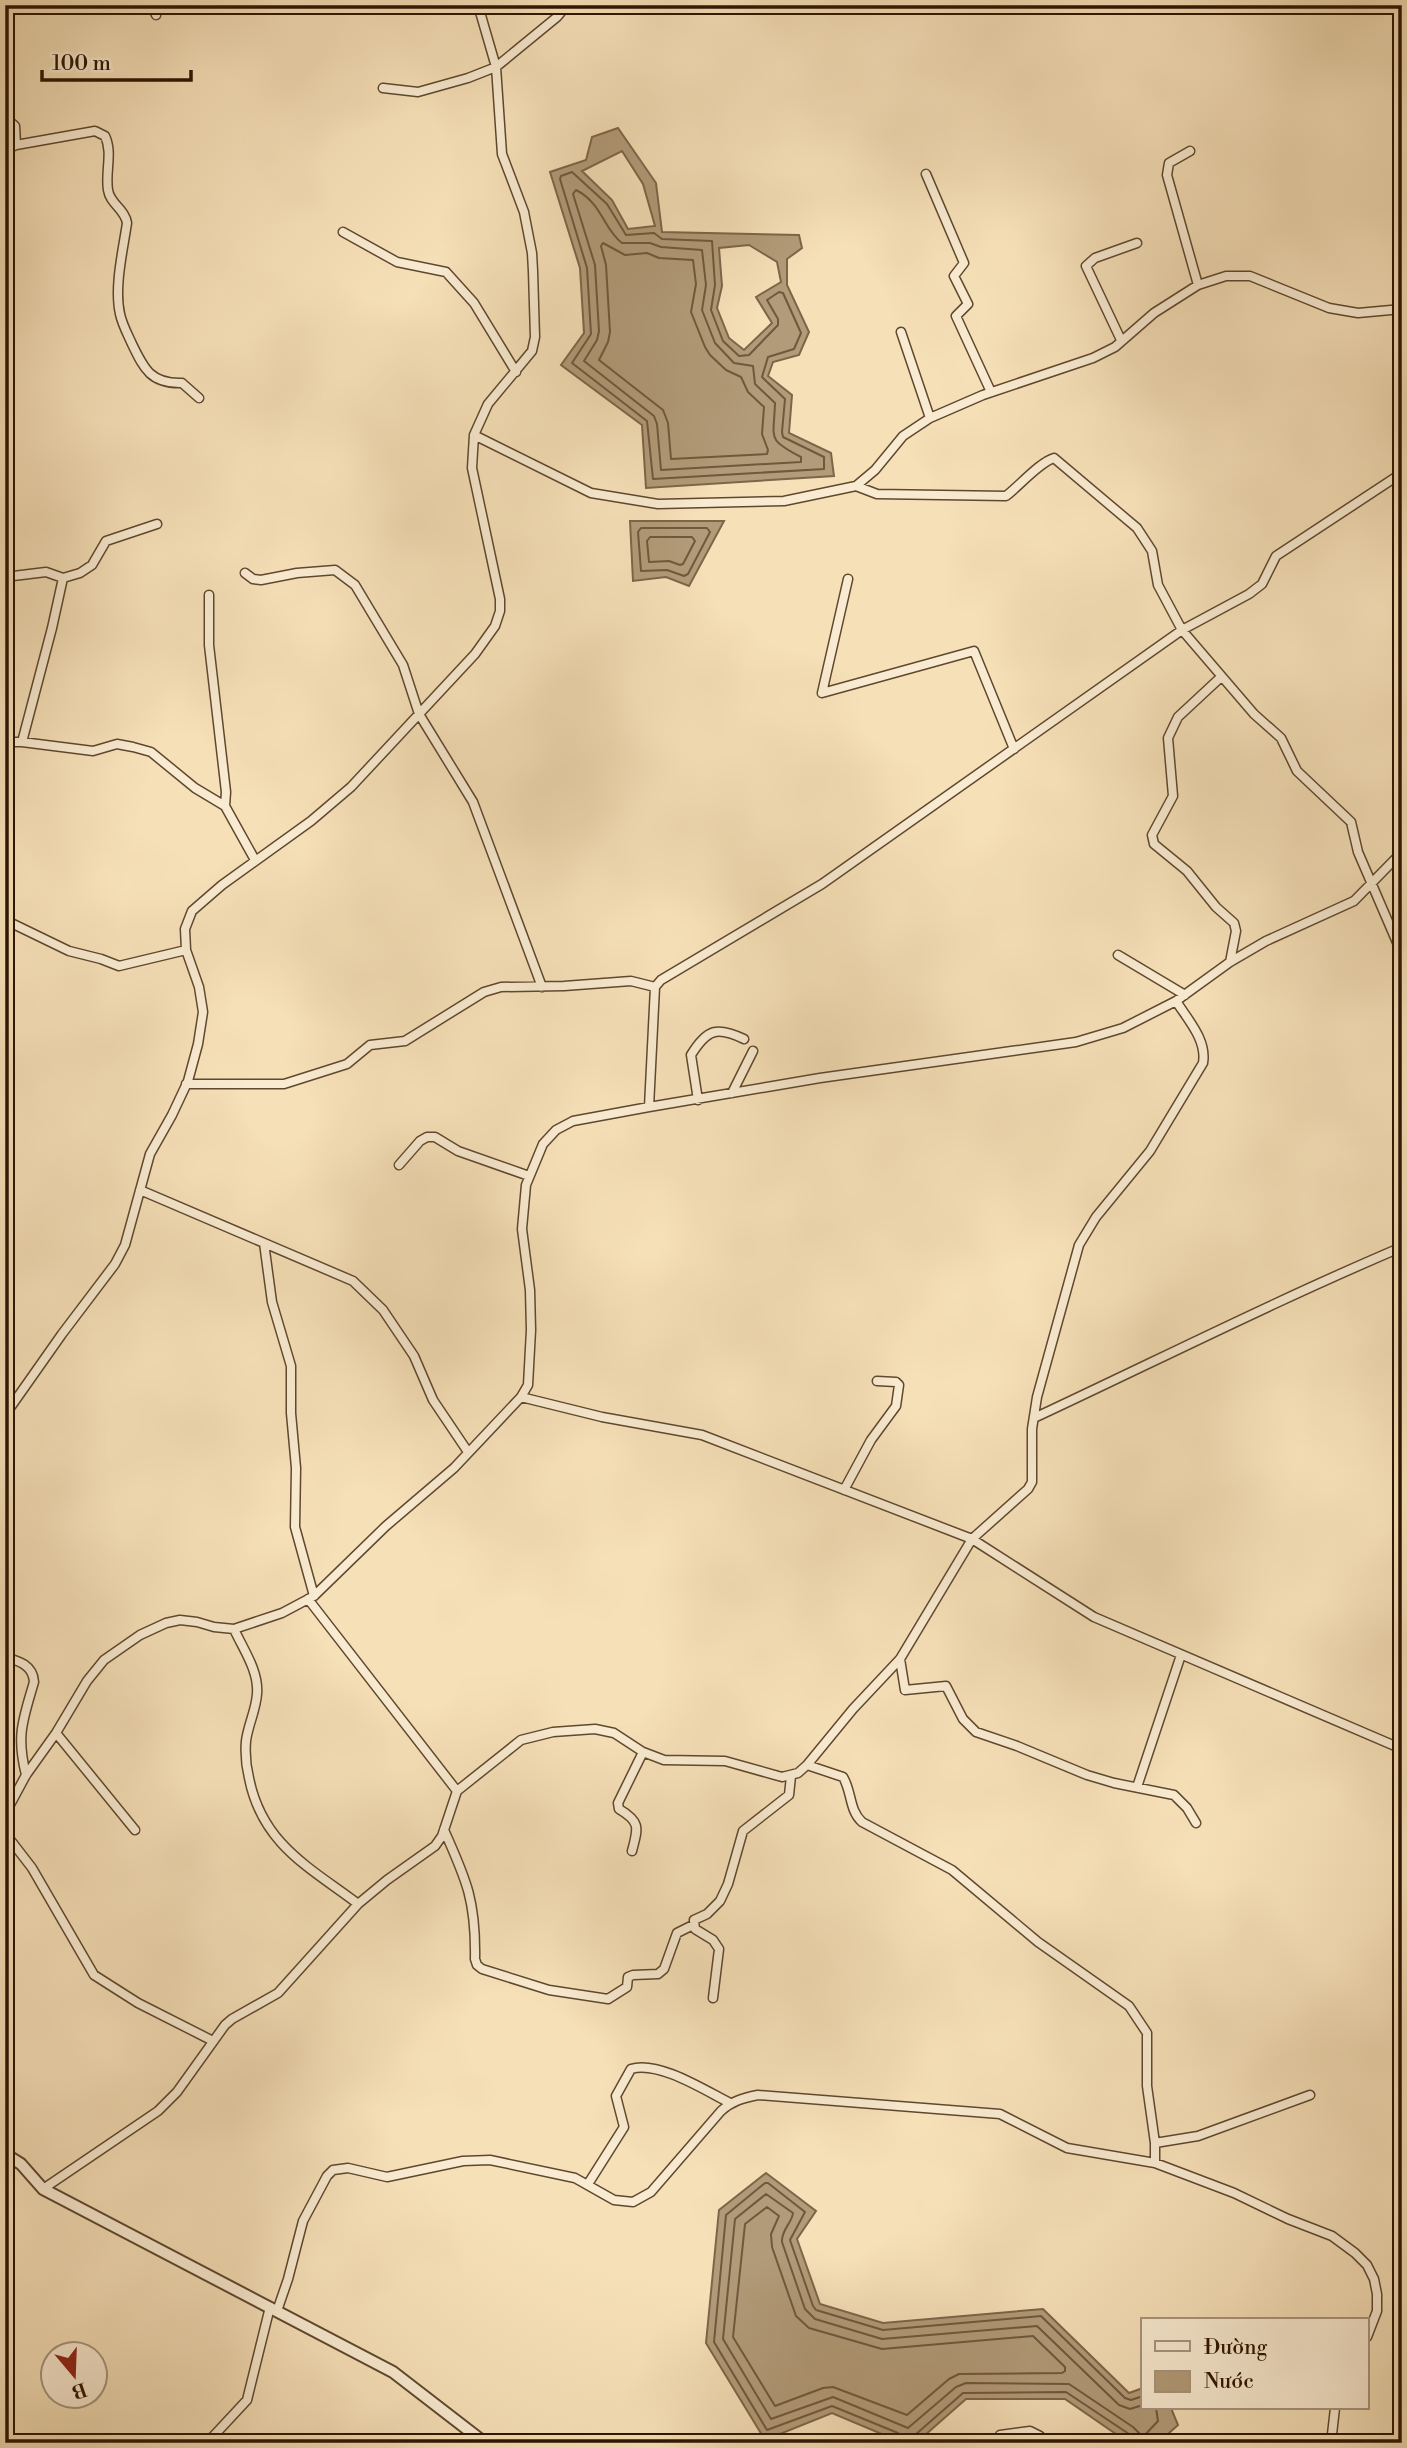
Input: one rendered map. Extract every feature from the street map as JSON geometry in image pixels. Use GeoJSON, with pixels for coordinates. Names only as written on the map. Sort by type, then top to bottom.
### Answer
{"type":"FeatureCollection","features":[{"type":"Feature","properties":{"kind":"street"},"geometry":{"type":"LineString","coordinates":[[152,5],[156,15]]}},
{"type":"Feature","properties":{"kind":"street"},"geometry":{"type":"LineString","coordinates":[[5,1415],[115,1265],[125,1244],[150,1154],[173,1115],[186,1084],[198,1044],[203,1012],[199,987],[186,950],[185,929],[192,911],[255,860],[311,821],[351,787],[475,654],[495,626],[500,611],[500,599],[472,468],[474,435],[488,404],[532,351],[532,253],[524,212],[502,154],[496,67],[478,5]]}},
{"type":"Feature","properties":{"kind":"street"},"geometry":{"type":"LineString","coordinates":[[383,88],[418,92],[496,67],[567,5]]}},
{"type":"Feature","properties":{"kind":"street"},"geometry":{"type":"LineString","coordinates":[[5,117],[15,126],[16,145]]}},
{"type":"Feature","properties":{"kind":"street"},"geometry":{"type":"LineString","coordinates":[[5,150],[16,145],[94,131],[104,136],[109,152],[108,190],[111,199],[126,215],[127,223],[120,272],[120,314],[143,368],[156,379],[168,384],[182,383],[199,398]]}},
{"type":"Feature","properties":{"kind":"street"},"geometry":{"type":"LineString","coordinates":[[1191,151],[1169,163],[1167,176],[1198,285]]}},
{"type":"Feature","properties":{"kind":"street"},"geometry":{"type":"LineString","coordinates":[[926,174],[964,263],[954,275],[968,304],[956,316],[991,392]]}},
{"type":"Feature","properties":{"kind":"street"},"geometry":{"type":"LineString","coordinates":[[343,232],[397,262],[446,272],[474,303],[516,372]]}},
{"type":"Feature","properties":{"kind":"street"},"geometry":{"type":"LineString","coordinates":[[1121,340],[1086,266],[1095,258],[1138,243]]}},
{"type":"Feature","properties":{"kind":"street"},"geometry":{"type":"LineString","coordinates":[[474,435],[591,493],[658,504],[784,502],[856,486],[875,470],[903,436],[930,418],[991,392],[1093,358],[1115,347],[1153,313],[1198,285],[1226,276],[1250,276],[1329,308],[1358,313],[1402,309]]}},
{"type":"Feature","properties":{"kind":"street"},"geometry":{"type":"LineString","coordinates":[[901,332],[930,418]]}},
{"type":"Feature","properties":{"kind":"street"},"geometry":{"type":"LineString","coordinates":[[856,486],[877,494],[1006,496],[1048,460],[1054,458],[1137,528],[1152,551],[1158,585],[1182,630],[1254,714],[1281,738],[1297,771],[1351,822],[1359,852],[1402,954]]}},
{"type":"Feature","properties":{"kind":"street"},"geometry":{"type":"LineString","coordinates":[[649,1107],[655,987],[661,980],[822,884],[1182,630],[1249,594],[1262,584],[1276,556],[1402,473]]}},
{"type":"Feature","properties":{"kind":"street"},"geometry":{"type":"LineString","coordinates":[[5,577],[46,572],[63,578],[80,573],[92,565],[110,538],[157,524]]}},
{"type":"Feature","properties":{"kind":"street"},"geometry":{"type":"LineString","coordinates":[[245,573],[253,579],[261,580],[297,573],[335,570],[355,585],[403,665],[419,714],[473,802],[541,987]]}},
{"type":"Feature","properties":{"kind":"street"},"geometry":{"type":"LineString","coordinates":[[22,742],[63,578]]}},
{"type":"Feature","properties":{"kind":"street"},"geometry":{"type":"LineString","coordinates":[[848,579],[822,693],[974,651],[1014,749]]}},
{"type":"Feature","properties":{"kind":"street"},"geometry":{"type":"LineString","coordinates":[[209,595],[209,645],[226,785],[225,806]]}},
{"type":"Feature","properties":{"kind":"street"},"geometry":{"type":"LineString","coordinates":[[1222,677],[1178,718],[1168,738],[1173,796],[1152,835],[1154,844],[1187,871],[1216,907],[1234,923],[1236,931],[1230,962]]}},
{"type":"Feature","properties":{"kind":"street"},"geometry":{"type":"LineString","coordinates":[[5,742],[93,751],[117,744],[150,752],[168,768],[225,806],[255,860]]}},
{"type":"Feature","properties":{"kind":"street"},"geometry":{"type":"LineString","coordinates":[[5,1814],[26,1774],[56,1733],[87,1681],[104,1660],[140,1635],[166,1623],[180,1620],[234,1629],[282,1613],[311,1598],[386,1526],[454,1468],[521,1397],[528,1385],[530,1368],[530,1290],[522,1229],[526,1185],[543,1144],[556,1130],[573,1121],[649,1107],[1076,1042],[1123,1028],[1175,1002],[1230,962],[1281,933],[1354,901],[1402,852]]}},
{"type":"Feature","properties":{"kind":"street"},"geometry":{"type":"LineString","coordinates":[[5,920],[69,951],[113,965],[126,965],[186,950]]}},
{"type":"Feature","properties":{"kind":"street"},"geometry":{"type":"LineString","coordinates":[[1118,955],[1185,995]]}},
{"type":"Feature","properties":{"kind":"street"},"geometry":{"type":"LineString","coordinates":[[186,1084],[284,1084],[347,1064],[370,1045],[405,1041],[484,992],[502,988],[631,981],[655,987]]}},
{"type":"Feature","properties":{"kind":"street"},"geometry":{"type":"LineString","coordinates":[[43,2189],[158,2110],[177,2092],[232,2019],[269,2000],[287,1986],[358,1904],[435,1846],[444,1830],[457,1791],[515,1743],[545,1733],[605,1730],[643,1752],[664,1760],[725,1761],[782,1777],[791,1776],[807,1765],[853,1709],[900,1659],[972,1539],[1028,1489],[1032,1482],[1037,1396],[1079,1245],[1096,1217],[1150,1151],[1203,1063],[1204,1054],[1199,1037],[1175,1002]]}},
{"type":"Feature","properties":{"kind":"street"},"geometry":{"type":"LineString","coordinates":[[698,1100],[691,1055],[700,1040],[713,1031],[725,1030],[744,1039]]}},
{"type":"Feature","properties":{"kind":"street"},"geometry":{"type":"LineString","coordinates":[[732,1093],[753,1051]]}},
{"type":"Feature","properties":{"kind":"street"},"geometry":{"type":"LineString","coordinates":[[399,1165],[420,1141],[435,1137],[458,1151],[529,1175]]}},
{"type":"Feature","properties":{"kind":"street"},"geometry":{"type":"LineString","coordinates":[[140,1190],[353,1281],[383,1310],[414,1356],[433,1400],[468,1452]]}},
{"type":"Feature","properties":{"kind":"street"},"geometry":{"type":"LineString","coordinates":[[264,1243],[272,1302],[292,1373],[291,1413],[296,1468],[295,1527],[311,1598],[457,1791]]}},
{"type":"Feature","properties":{"kind":"street"},"geometry":{"type":"LineString","coordinates":[[1034,1418],[1299,1291],[1402,1247]]}},
{"type":"Feature","properties":{"kind":"street"},"geometry":{"type":"LineString","coordinates":[[844,1490],[871,1440],[896,1406],[899,1385],[895,1382],[877,1381]]}},
{"type":"Feature","properties":{"kind":"street"},"geometry":{"type":"LineString","coordinates":[[521,1397],[702,1436],[972,1539],[1094,1617],[1402,1749]]}},
{"type":"Feature","properties":{"kind":"street"},"geometry":{"type":"LineString","coordinates":[[234,1629],[257,1682],[257,1696],[246,1741],[246,1766],[259,1812],[272,1834],[287,1851],[358,1904]]}},
{"type":"Feature","properties":{"kind":"street"},"geometry":{"type":"LineString","coordinates":[[1137,1787],[1181,1655]]}},
{"type":"Feature","properties":{"kind":"street"},"geometry":{"type":"LineString","coordinates":[[5,1657],[19,1661],[34,1674],[20,1732],[20,1752],[26,1774]]}},
{"type":"Feature","properties":{"kind":"street"},"geometry":{"type":"LineString","coordinates":[[900,1659],[905,1690],[946,1686],[963,1719],[976,1732],[1017,1745],[1087,1775],[1174,1794],[1196,1823]]}},
{"type":"Feature","properties":{"kind":"street"},"geometry":{"type":"LineString","coordinates":[[56,1733],[135,1830]]}},
{"type":"Feature","properties":{"kind":"street"},"geometry":{"type":"LineString","coordinates":[[632,1851],[638,1829],[636,1822],[619,1809],[618,1803],[643,1752]]}},
{"type":"Feature","properties":{"kind":"street"},"geometry":{"type":"LineString","coordinates":[[807,1765],[843,1777],[856,1817],[862,1822],[952,1870],[1038,1942],[1129,2006],[1147,2033],[1148,2097],[1155,2143],[1154,2163]]}},
{"type":"Feature","properties":{"kind":"street"},"geometry":{"type":"LineString","coordinates":[[444,1830],[469,1886],[475,1921],[477,1965],[482,1969],[549,1990],[608,1999],[627,1987],[628,1977],[661,1972],[677,1933],[693,1925],[694,1920],[707,1914],[720,1901],[728,1884],[743,1831],[789,1796],[791,1776]]}},
{"type":"Feature","properties":{"kind":"street"},"geometry":{"type":"LineString","coordinates":[[5,1833],[32,1868],[94,1975],[138,2003],[213,2042]]}},
{"type":"Feature","properties":{"kind":"street"},"geometry":{"type":"LineString","coordinates":[[693,1925],[713,1940],[719,1949],[713,1998]]}},
{"type":"Feature","properties":{"kind":"street"},"geometry":{"type":"LineString","coordinates":[[588,2184],[624,2127],[616,2096],[631,2070],[639,2067],[673,2074],[730,2103]]}},
{"type":"Feature","properties":{"kind":"street"},"geometry":{"type":"LineString","coordinates":[[207,2443],[247,2399],[303,2221],[327,2176],[333,2170],[348,2168],[387,2177],[477,2160],[575,2178],[624,2203],[643,2198],[720,2110],[730,2103],[758,2095],[1000,2114],[1067,2148],[1154,2163],[1234,2193],[1296,2223],[1322,2231],[1355,2253],[1367,2265],[1374,2278],[1377,2294],[1377,2311],[1368,2334]]}},
{"type":"Feature","properties":{"kind":"street"},"geometry":{"type":"LineString","coordinates":[[1155,2143],[1198,2136],[1310,2095]]}},
{"type":"Feature","properties":{"kind":"street"},"geometry":{"type":"LineString","coordinates":[[5,2154],[21,2164],[43,2189],[393,2372],[485,2443]]}},
{"type":"Feature","properties":{"kind":"street"},"geometry":{"type":"LineString","coordinates":[[1331,2443],[1335,2410]]}},
{"type":"Feature","properties":{"kind":"street"},"geometry":{"type":"LineString","coordinates":[[1000,2435],[1030,2431],[1040,2436],[1042,2443]]}},
{"type":"Feature","properties":{"kind":"water"},"geometry":{"type":"Polygon","coordinates":[[[618,128],[656,183],[662,232],[799,235],[802,248],[787,259],[787,285],[809,332],[799,355],[773,362],[768,376],[792,395],[789,433],[831,453],[834,476],[646,488],[642,425],[561,365],[584,333],[580,268],[550,172],[586,160],[592,137],[618,128]],[[622,151],[582,171],[612,200],[628,229],[655,226],[643,184],[622,151]],[[749,245],[719,248],[722,286],[717,308],[729,338],[744,350],[772,323],[756,297],[781,282],[777,262],[749,245]]]}},
{"type":"Feature","properties":{"kind":"water"},"geometry":{"type":"Polygon","coordinates":[[[630,521],[724,521],[689,586],[666,577],[633,581],[630,521]]]}},
{"type":"Feature","properties":{"kind":"water"},"geometry":{"type":"Polygon","coordinates":[[[766,2173],[816,2211],[797,2239],[820,2304],[883,2323],[1043,2309],[1129,2393],[1141,2389],[1141,2410],[1172,2410],[1178,2425],[1158,2443],[1129,2443],[1065,2399],[966,2399],[916,2443],[903,2443],[832,2413],[765,2440],[706,2343],[719,2210],[766,2173]]]}}]}
